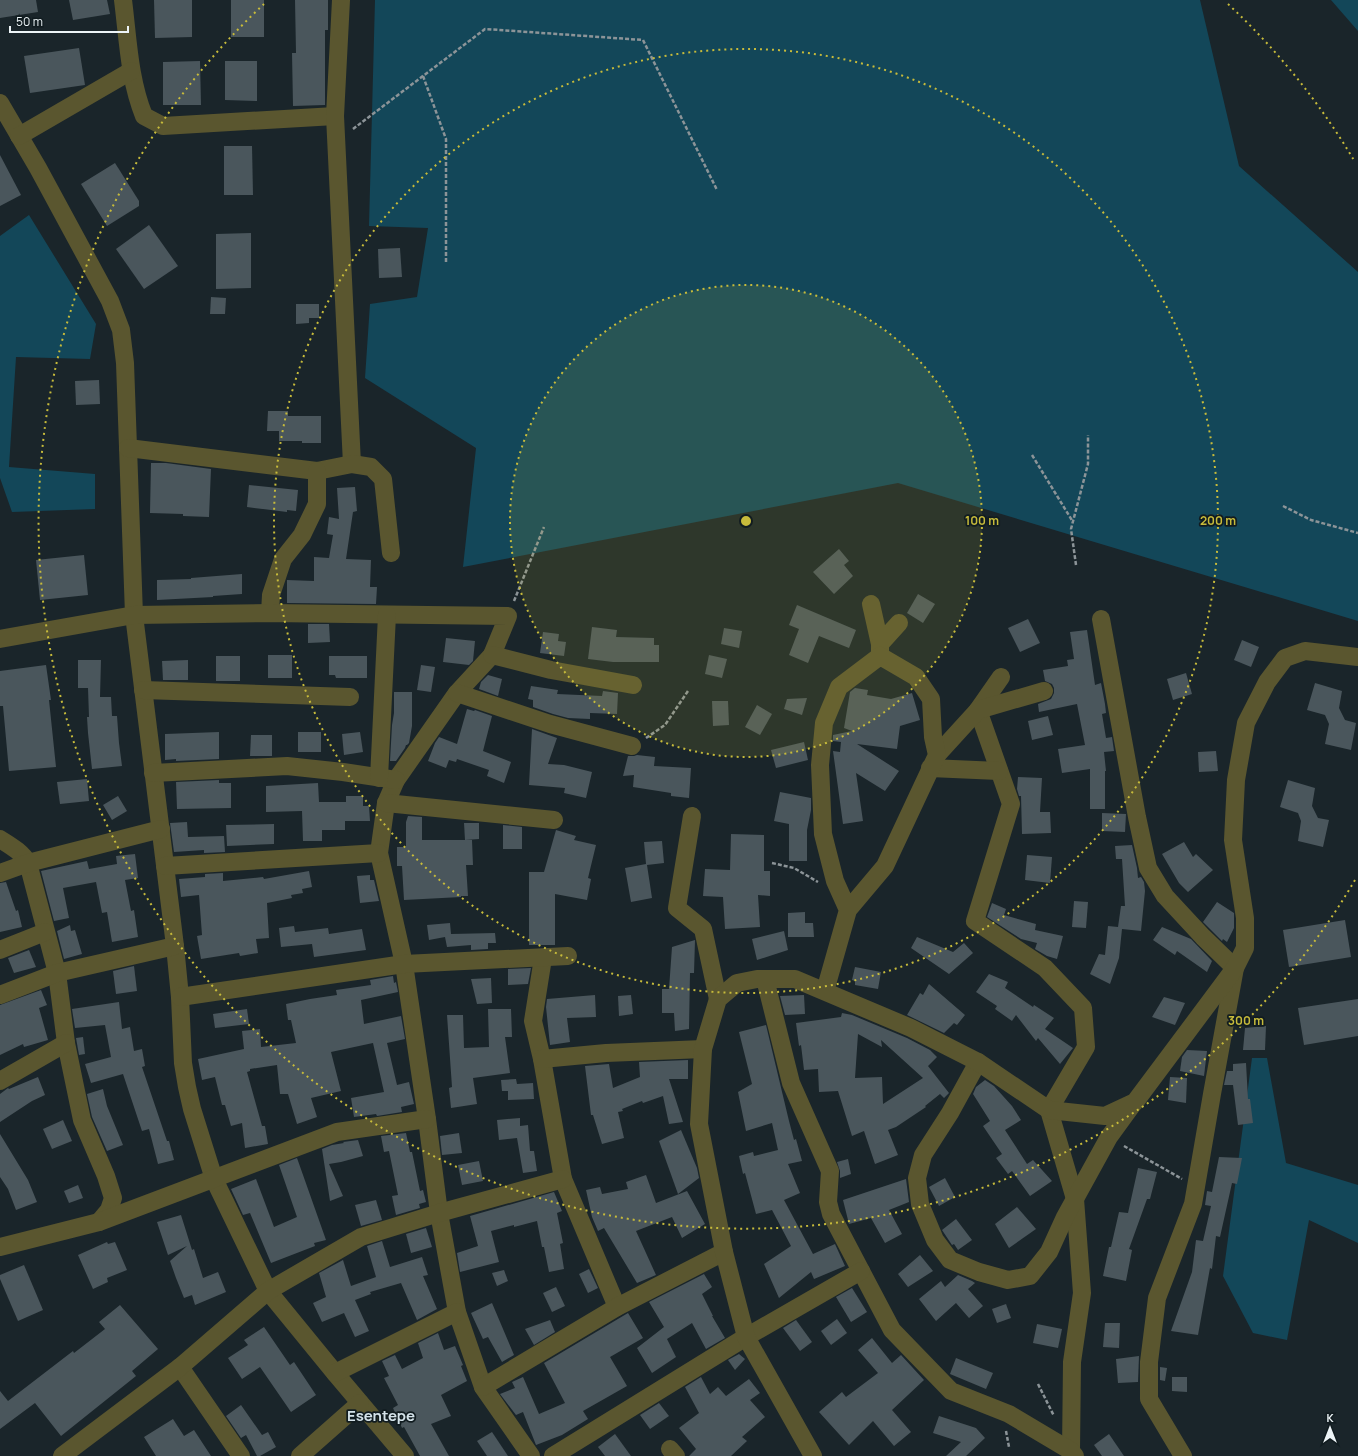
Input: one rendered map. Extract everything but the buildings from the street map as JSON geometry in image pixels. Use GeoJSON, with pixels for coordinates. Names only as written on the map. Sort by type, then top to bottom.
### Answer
{"type":"FeatureCollection","features":[{"type":"Feature","properties":{"kind":"street"},"geometry":{"type":"LineString","coordinates":[[123,0],[131,71],[137,98],[144,116],[163,126],[335,116]]}},
{"type":"Feature","properties":{"kind":"street"},"geometry":{"type":"LineString","coordinates":[[341,0],[335,116],[352,464]]}},
{"type":"Feature","properties":{"kind":"street"},"geometry":{"type":"LineString","coordinates":[[19,136],[131,71]]}},
{"type":"Feature","properties":{"kind":"street"},"geometry":{"type":"LineString","coordinates":[[0,103],[38,168],[110,301],[121,330],[125,363],[134,615],[175,946],[180,997],[183,1063],[192,1109],[214,1179],[268,1291],[405,1456]]}},
{"type":"Feature","properties":{"kind":"street"},"geometry":{"type":"LineString","coordinates":[[128,448],[317,471],[352,464],[371,467],[383,479],[390,553]]}},
{"type":"Feature","properties":{"kind":"street"},"geometry":{"type":"LineString","coordinates":[[270,613],[271,595],[283,559],[302,535],[317,504],[317,471]]}},
{"type":"Feature","properties":{"kind":"street"},"geometry":{"type":"LineString","coordinates":[[871,604],[880,650],[916,677],[930,699],[933,761]]}},
{"type":"Feature","properties":{"kind":"street"},"geometry":{"type":"LineString","coordinates":[[0,639],[134,615],[270,613],[508,616],[492,655],[457,693],[388,779]]}},
{"type":"Feature","properties":{"kind":"street"},"geometry":{"type":"LineString","coordinates":[[387,615],[388,779],[379,853],[404,964],[427,1119],[439,1213],[457,1312],[483,1387],[531,1456]]}},
{"type":"Feature","properties":{"kind":"street"},"geometry":{"type":"LineString","coordinates":[[1101,619],[1137,817],[1148,868],[1165,896],[1203,937],[1235,968]]}},
{"type":"Feature","properties":{"kind":"street"},"geometry":{"type":"LineString","coordinates":[[845,903],[835,881],[823,834],[820,765],[824,723],[839,687],[880,650],[899,623]]}},
{"type":"Feature","properties":{"kind":"street"},"geometry":{"type":"LineString","coordinates":[[978,1062],[950,1113],[923,1155],[917,1178],[920,1204],[934,1240],[950,1260],[979,1272],[1008,1280],[1030,1276],[1049,1252],[1065,1217],[1109,1137],[1235,968],[1245,948],[1245,918],[1233,840],[1236,780],[1246,723],[1267,682],[1285,658],[1305,652],[1358,658]]}},
{"type":"Feature","properties":{"kind":"street"},"geometry":{"type":"LineString","coordinates":[[492,655],[551,670],[633,685]]}},
{"type":"Feature","properties":{"kind":"street"},"geometry":{"type":"LineString","coordinates":[[825,991],[845,903],[885,866],[933,761],[978,710],[1001,677]]}},
{"type":"Feature","properties":{"kind":"street"},"geometry":{"type":"LineString","coordinates":[[143,690],[350,697]]}},
{"type":"Feature","properties":{"kind":"street"},"geometry":{"type":"LineString","coordinates":[[978,710],[1044,691]]}},
{"type":"Feature","properties":{"kind":"street"},"geometry":{"type":"LineString","coordinates":[[457,693],[550,724],[632,746]]}},
{"type":"Feature","properties":{"kind":"street"},"geometry":{"type":"LineString","coordinates":[[978,710],[1011,804],[975,921],[1045,968],[1083,1008],[1086,1047],[1049,1110],[1075,1199],[1082,1293],[1072,1362],[1073,1453]]}},
{"type":"Feature","properties":{"kind":"street"},"geometry":{"type":"LineString","coordinates":[[933,761],[999,770]]}},
{"type":"Feature","properties":{"kind":"street"},"geometry":{"type":"LineString","coordinates":[[153,773],[287,766],[388,779]]}},
{"type":"Feature","properties":{"kind":"street"},"geometry":{"type":"LineString","coordinates":[[386,803],[554,820]]}},
{"type":"Feature","properties":{"kind":"street"},"geometry":{"type":"LineString","coordinates":[[692,816],[677,908],[703,929],[718,999],[703,1050],[699,1124],[724,1252],[746,1337],[813,1456]]}},
{"type":"Feature","properties":{"kind":"street"},"geometry":{"type":"LineString","coordinates":[[0,873],[28,863],[161,829]]}},
{"type":"Feature","properties":{"kind":"street"},"geometry":{"type":"LineString","coordinates":[[0,839],[19,851],[28,863],[57,973],[66,1043],[82,1120],[106,1176],[113,1198],[109,1210],[99,1222]]}},
{"type":"Feature","properties":{"kind":"street"},"geometry":{"type":"LineString","coordinates":[[164,866],[379,853]]}},
{"type":"Feature","properties":{"kind":"street"},"geometry":{"type":"LineString","coordinates":[[0,950],[45,932]]}},
{"type":"Feature","properties":{"kind":"street"},"geometry":{"type":"LineString","coordinates":[[0,995],[57,973],[175,946]]}},
{"type":"Feature","properties":{"kind":"street"},"geometry":{"type":"LineString","coordinates":[[180,997],[404,964],[568,956]]}},
{"type":"Feature","properties":{"kind":"street"},"geometry":{"type":"LineString","coordinates":[[543,958],[533,1022],[542,1059],[563,1179],[617,1308]]}},
{"type":"Feature","properties":{"kind":"street"},"geometry":{"type":"LineString","coordinates":[[1183,1456],[1149,1399],[1149,1362],[1157,1298],[1193,1204],[1235,968]]}},
{"type":"Feature","properties":{"kind":"street"},"geometry":{"type":"LineString","coordinates":[[718,999],[737,983],[757,979],[795,979],[911,1028],[978,1062],[1049,1110],[1105,1116],[1135,1102]]}},
{"type":"Feature","properties":{"kind":"street"},"geometry":{"type":"LineString","coordinates":[[765,979],[791,1083],[830,1171],[828,1202],[831,1214],[892,1330],[951,1392],[1009,1414],[1073,1453]]}},
{"type":"Feature","properties":{"kind":"street"},"geometry":{"type":"LineString","coordinates":[[0,1081],[66,1043]]}},
{"type":"Feature","properties":{"kind":"street"},"geometry":{"type":"LineString","coordinates":[[542,1059],[606,1053],[703,1050]]}},
{"type":"Feature","properties":{"kind":"street"},"geometry":{"type":"LineString","coordinates":[[0,1247],[99,1222],[337,1132],[427,1119]]}},
{"type":"Feature","properties":{"kind":"street"},"geometry":{"type":"LineString","coordinates":[[62,1456],[180,1367],[268,1291],[361,1237],[439,1213],[563,1179]]}},
{"type":"Feature","properties":{"kind":"street"},"geometry":{"type":"LineString","coordinates":[[483,1387],[617,1308],[724,1252]]}},
{"type":"Feature","properties":{"kind":"street"},"geometry":{"type":"LineString","coordinates":[[553,1456],[746,1337],[861,1271]]}},
{"type":"Feature","properties":{"kind":"street"},"geometry":{"type":"LineString","coordinates":[[335,1373],[457,1312]]}},
{"type":"Feature","properties":{"kind":"street"},"geometry":{"type":"LineString","coordinates":[[180,1367],[241,1456]]}},
{"type":"Feature","properties":{"kind":"street"},"geometry":{"type":"LineString","coordinates":[[300,1456],[360,1403]]}},
{"type":"Feature","properties":{"kind":"path"},"geometry":{"type":"LineString","coordinates":[[336,141],[486,30],[643,40],[717,190]]}},
{"type":"Feature","properties":{"kind":"path"},"geometry":{"type":"LineString","coordinates":[[423,76],[446,139],[446,262]]}},
{"type":"Feature","properties":{"kind":"path"},"geometry":{"type":"LineString","coordinates":[[1076,565],[1071,529],[1088,464],[1088,435]]}},
{"type":"Feature","properties":{"kind":"path"},"geometry":{"type":"LineString","coordinates":[[1032,456],[1073,522]]}},
{"type":"Feature","properties":{"kind":"path"},"geometry":{"type":"LineString","coordinates":[[1283,506],[1311,520],[1358,533]]}},
{"type":"Feature","properties":{"kind":"path"},"geometry":{"type":"LineString","coordinates":[[508,616],[544,527]]}},
{"type":"Feature","properties":{"kind":"path"},"geometry":{"type":"LineString","coordinates":[[632,746],[665,725],[688,691]]}},
{"type":"Feature","properties":{"kind":"path"},"geometry":{"type":"LineString","coordinates":[[772,863],[794,868],[845,903]]}},
{"type":"Feature","properties":{"kind":"path"},"geometry":{"type":"LineString","coordinates":[[1109,1137],[1196,1187]]}},
{"type":"Feature","properties":{"kind":"shaded area"},"geometry":{"type":"Polygon","coordinates":[[[375,0],[1200,0],[1239,166],[1358,272],[1358,621],[898,483],[463,567],[476,448],[365,378],[370,304],[417,297],[428,228],[369,226],[375,0]]]}},
{"type":"Feature","properties":{"kind":"shaded area"},"geometry":{"type":"Polygon","coordinates":[[[1331,0],[1358,0],[1358,31],[1331,0]]]}},
{"type":"Feature","properties":{"kind":"shaded area"},"geometry":{"type":"Polygon","coordinates":[[[29,215],[96,324],[90,359],[16,357],[9,467],[95,474],[95,509],[12,512],[0,478],[0,236],[29,215]]]}},
{"type":"Feature","properties":{"kind":"shaded area"},"geometry":{"type":"Polygon","coordinates":[[[1252,1058],[1267,1058],[1286,1163],[1358,1185],[1358,1243],[1309,1220],[1287,1340],[1253,1333],[1223,1276],[1252,1058]]]}},
{"type":"Feature","properties":{"kind":"district","name":"Esentepe"},"geometry":{"type":"Point","coordinates":[381,1415]}}]}
